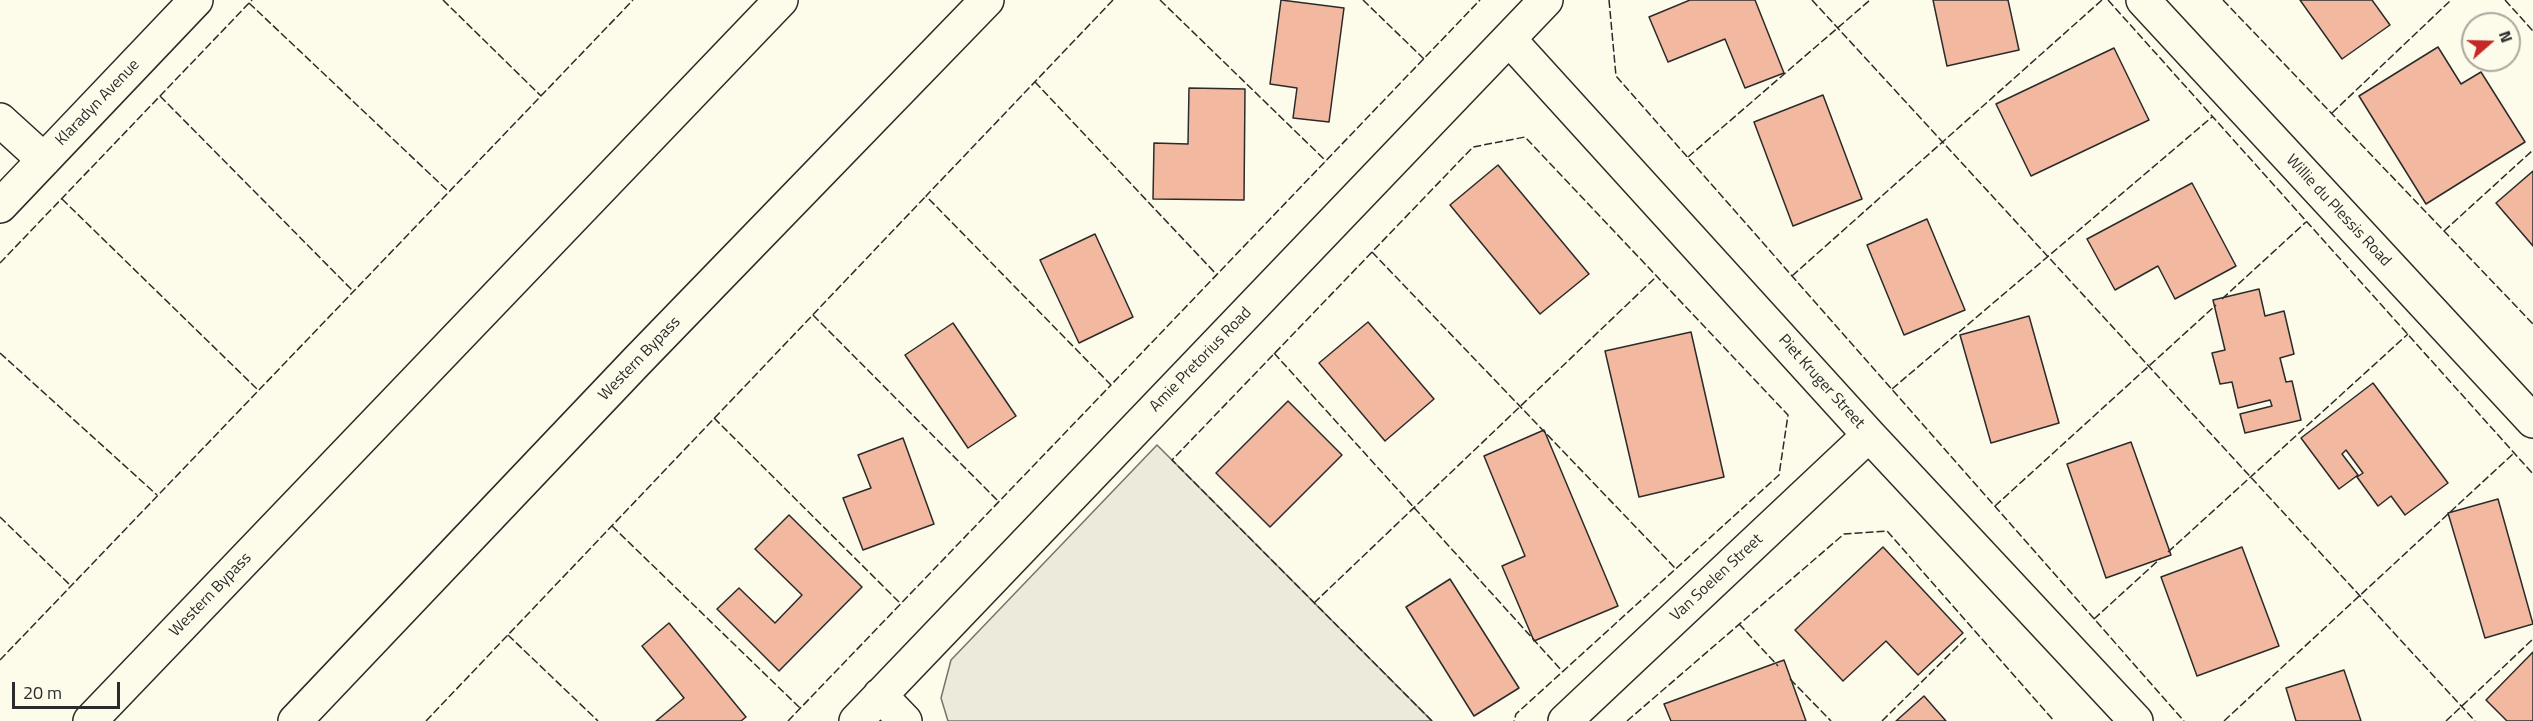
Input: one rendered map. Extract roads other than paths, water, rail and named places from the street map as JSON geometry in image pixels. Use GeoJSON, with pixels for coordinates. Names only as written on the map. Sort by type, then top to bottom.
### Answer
{"type":"FeatureCollection","features":[{"type":"Feature","properties":{"kind":"main road","name":"Klaradyn Avenue"},"geometry":{"type":"LineString","coordinates":[[0,206],[196,0]]}},
{"type":"Feature","properties":{"kind":"main road","name":"Western Bypass"},"geometry":{"type":"LineString","coordinates":[[90,721],[781,0]]}},
{"type":"Feature","properties":{"kind":"main road","name":"Western Bypass"},"geometry":{"type":"LineString","coordinates":[[295,721],[638,360],[987,0]]}},
{"type":"Feature","properties":{"kind":"main road","name":"Amie Pretorius Road"},"geometry":{"type":"LineString","coordinates":[[856,721],[1546,0]]}},
{"type":"Feature","properties":{"kind":"main road","name":"Willie du Plessis Road"},"geometry":{"type":"LineString","coordinates":[[2143,0],[2533,421]]}},
{"type":"Feature","properties":{"kind":"main road","name":"Piet Kruger Street"},"geometry":{"type":"LineString","coordinates":[[1509,39],[1869,435],[2136,721]]}},
{"type":"Feature","properties":{"kind":"main road"},"geometry":{"type":"LineString","coordinates":[[0,120],[44,160]]}},
{"type":"Feature","properties":{"kind":"main road","name":"Van Soelen Street"},"geometry":{"type":"LineString","coordinates":[[1565,721],[1869,435]]}},
{"type":"Feature","properties":{"kind":"main road"},"geometry":{"type":"LineString","coordinates":[[880,695],[905,721]]}}]}
